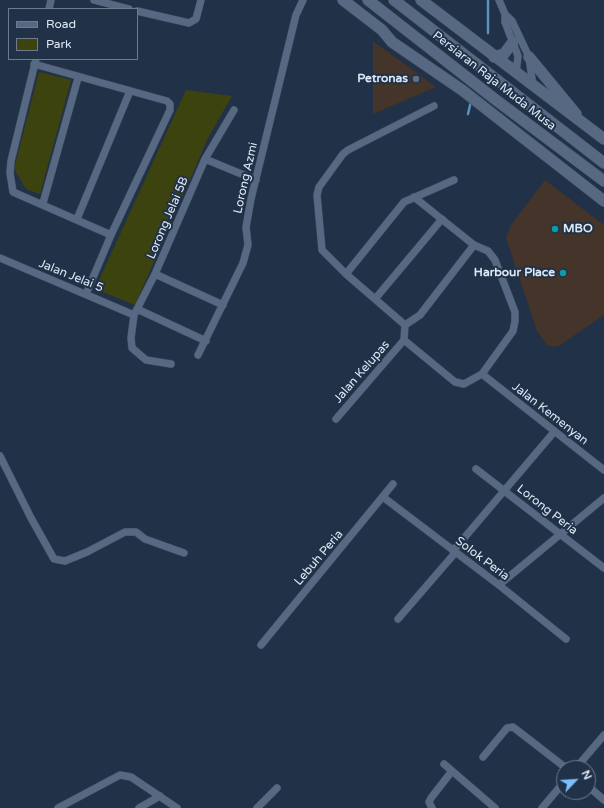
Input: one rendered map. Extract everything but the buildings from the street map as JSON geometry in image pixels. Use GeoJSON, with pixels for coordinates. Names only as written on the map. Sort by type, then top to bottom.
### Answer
{"type":"FeatureCollection","features":[{"type":"Feature","properties":{"kind":"street"},"geometry":{"type":"LineString","coordinates":[[94,0],[125,8]]}},
{"type":"Feature","properties":{"kind":"street"},"geometry":{"type":"LineString","coordinates":[[138,11],[189,23],[196,19],[201,0]]}},
{"type":"Feature","properties":{"kind":"street","name":"Lorong Azmi"},"geometry":{"type":"LineString","coordinates":[[198,355],[243,263],[248,245],[246,227],[256,180],[296,15],[303,0]]}},
{"type":"Feature","properties":{"kind":"street"},"geometry":{"type":"LineString","coordinates":[[344,0],[382,30],[392,42],[488,110],[604,201]]}},
{"type":"Feature","properties":{"kind":"street","name":"Persiaran Raja Muda Musa"},"geometry":{"type":"LineString","coordinates":[[368,0],[604,182]]}},
{"type":"Feature","properties":{"kind":"street","name":"Persiaran Raja Muda Musa"},"geometry":{"type":"LineString","coordinates":[[394,0],[604,163]]}},
{"type":"Feature","properties":{"kind":"street"},"geometry":{"type":"LineString","coordinates":[[421,0],[494,57],[604,139]]}},
{"type":"Feature","properties":{"kind":"street"},"geometry":{"type":"LineString","coordinates":[[499,0],[505,14],[512,21],[529,57],[588,128]]}},
{"type":"Feature","properties":{"kind":"street"},"geometry":{"type":"LineString","coordinates":[[505,14],[505,22],[518,56],[516,73]]}},
{"type":"Feature","properties":{"kind":"street"},"geometry":{"type":"LineString","coordinates":[[494,57],[504,54],[512,42]]}},
{"type":"Feature","properties":{"kind":"street"},"geometry":{"type":"LineString","coordinates":[[529,57],[533,86]]}},
{"type":"Feature","properties":{"kind":"street"},"geometry":{"type":"LineString","coordinates":[[86,294],[111,234],[170,110],[170,104],[167,101],[78,78],[35,62],[10,162],[13,192],[111,234]]}},
{"type":"Feature","properties":{"kind":"street"},"geometry":{"type":"LineString","coordinates":[[42,204],[78,78]]}},
{"type":"Feature","properties":{"kind":"street"},"geometry":{"type":"LineString","coordinates":[[77,219],[130,91]]}},
{"type":"Feature","properties":{"kind":"street"},"geometry":{"type":"LineString","coordinates":[[488,110],[496,100]]}},
{"type":"Feature","properties":{"kind":"street"},"geometry":{"type":"LineString","coordinates":[[405,325],[346,274],[322,250],[317,195],[319,187],[343,154],[348,150],[434,106]]}},
{"type":"Feature","properties":{"kind":"street"},"geometry":{"type":"LineString","coordinates":[[532,107],[562,108]]}},
{"type":"Feature","properties":{"kind":"street","name":"Lorong Jelai 5B"},"geometry":{"type":"LineString","coordinates":[[171,364],[146,360],[132,348],[131,338],[136,312],[155,274],[205,159],[234,110]]}},
{"type":"Feature","properties":{"kind":"street"},"geometry":{"type":"LineString","coordinates":[[205,159],[256,180]]}},
{"type":"Feature","properties":{"kind":"street"},"geometry":{"type":"LineString","coordinates":[[346,274],[404,202],[454,180]]}},
{"type":"Feature","properties":{"kind":"street"},"geometry":{"type":"LineString","coordinates":[[405,325],[404,340],[455,382],[464,384],[482,374],[513,330],[515,321],[515,312],[495,260],[488,251],[474,245],[414,197]]}},
{"type":"Feature","properties":{"kind":"street"},"geometry":{"type":"LineString","coordinates":[[376,299],[442,219]]}},
{"type":"Feature","properties":{"kind":"street"},"geometry":{"type":"LineString","coordinates":[[405,325],[420,315],[474,245]]}},
{"type":"Feature","properties":{"kind":"street","name":"Jalan Jelai 5"},"geometry":{"type":"LineString","coordinates":[[0,258],[86,294],[136,312],[206,341]]}},
{"type":"Feature","properties":{"kind":"street"},"geometry":{"type":"LineString","coordinates":[[155,274],[223,305]]}},
{"type":"Feature","properties":{"kind":"street","name":"Jalan Kelupas"},"geometry":{"type":"LineString","coordinates":[[336,419],[404,340]]}},
{"type":"Feature","properties":{"kind":"street","name":"Jalan Kemenyan"},"geometry":{"type":"LineString","coordinates":[[482,374],[604,470]]}},
{"type":"Feature","properties":{"kind":"street"},"geometry":{"type":"LineString","coordinates":[[398,619],[554,432]]}},
{"type":"Feature","properties":{"kind":"street"},"geometry":{"type":"LineString","coordinates":[[0,456],[31,518],[54,559],[65,561],[87,552],[125,532],[136,532],[145,539],[184,554]]}},
{"type":"Feature","properties":{"kind":"street","name":"Lorong Peria"},"geometry":{"type":"LineString","coordinates":[[476,469],[604,568]]}},
{"type":"Feature","properties":{"kind":"street","name":"Lebuh Peria"},"geometry":{"type":"LineString","coordinates":[[261,645],[393,484]]}},
{"type":"Feature","properties":{"kind":"street","name":"Solok Peria"},"geometry":{"type":"LineString","coordinates":[[383,497],[499,585],[566,639]]}},
{"type":"Feature","properties":{"kind":"street"},"geometry":{"type":"LineString","coordinates":[[499,585],[604,498]]}},
{"type":"Feature","properties":{"kind":"street"},"geometry":{"type":"LineString","coordinates":[[483,758],[507,728],[513,727],[556,760]]}},
{"type":"Feature","properties":{"kind":"street"},"geometry":{"type":"LineString","coordinates":[[583,760],[604,735]]}},
{"type":"Feature","properties":{"kind":"street"},"geometry":{"type":"LineString","coordinates":[[444,764],[495,808]]}},
{"type":"Feature","properties":{"kind":"street"},"geometry":{"type":"LineString","coordinates":[[432,808],[429,802],[431,798],[452,771]]}},
{"type":"Feature","properties":{"kind":"street"},"geometry":{"type":"LineString","coordinates":[[58,808],[120,775],[131,777],[177,808]]}},
{"type":"Feature","properties":{"kind":"street"},"geometry":{"type":"LineString","coordinates":[[257,808],[276,788]]}},
{"type":"Feature","properties":{"kind":"street"},"geometry":{"type":"LineString","coordinates":[[542,808],[556,791]]}},
{"type":"Feature","properties":{"kind":"street"},"geometry":{"type":"LineString","coordinates":[[596,793],[604,800]]}},
{"type":"Feature","properties":{"kind":"street"},"geometry":{"type":"LineString","coordinates":[[139,808],[160,796]]}},
{"type":"Feature","properties":{"kind":"shaded area"},"geometry":{"type":"Polygon","coordinates":[[[373,41],[436,87],[373,114],[373,41]]]}},
{"type":"Feature","properties":{"kind":"shaded area","name":"Harbour Place"},"geometry":{"type":"Polygon","coordinates":[[[545,180],[604,225],[604,315],[559,346],[552,347],[547,345],[537,331],[506,238],[511,225],[545,180]]]}},
{"type":"Feature","properties":{"kind":"green space"},"geometry":{"type":"Polygon","coordinates":[[[39,72],[71,80],[40,194],[26,189],[14,169],[39,72]]]}},
{"type":"Feature","properties":{"kind":"green space"},"geometry":{"type":"Polygon","coordinates":[[[186,90],[232,96],[208,138],[135,305],[95,289],[186,90]]]}},
{"type":"Feature","properties":{"kind":"waterway"},"geometry":{"type":"LineString","coordinates":[[488,0],[488,33]]}},
{"type":"Feature","properties":{"kind":"waterway"},"geometry":{"type":"LineString","coordinates":[[468,114],[471,101]]}},
{"type":"Feature","properties":{"kind":"place","name":"Petronas"},"geometry":{"type":"Point","coordinates":[416,79]}},
{"type":"Feature","properties":{"kind":"place","name":"MBO"},"geometry":{"type":"Point","coordinates":[555,229]}},
{"type":"Feature","properties":{"kind":"place","name":"Harbour Place"},"geometry":{"type":"Point","coordinates":[563,273]}}]}
